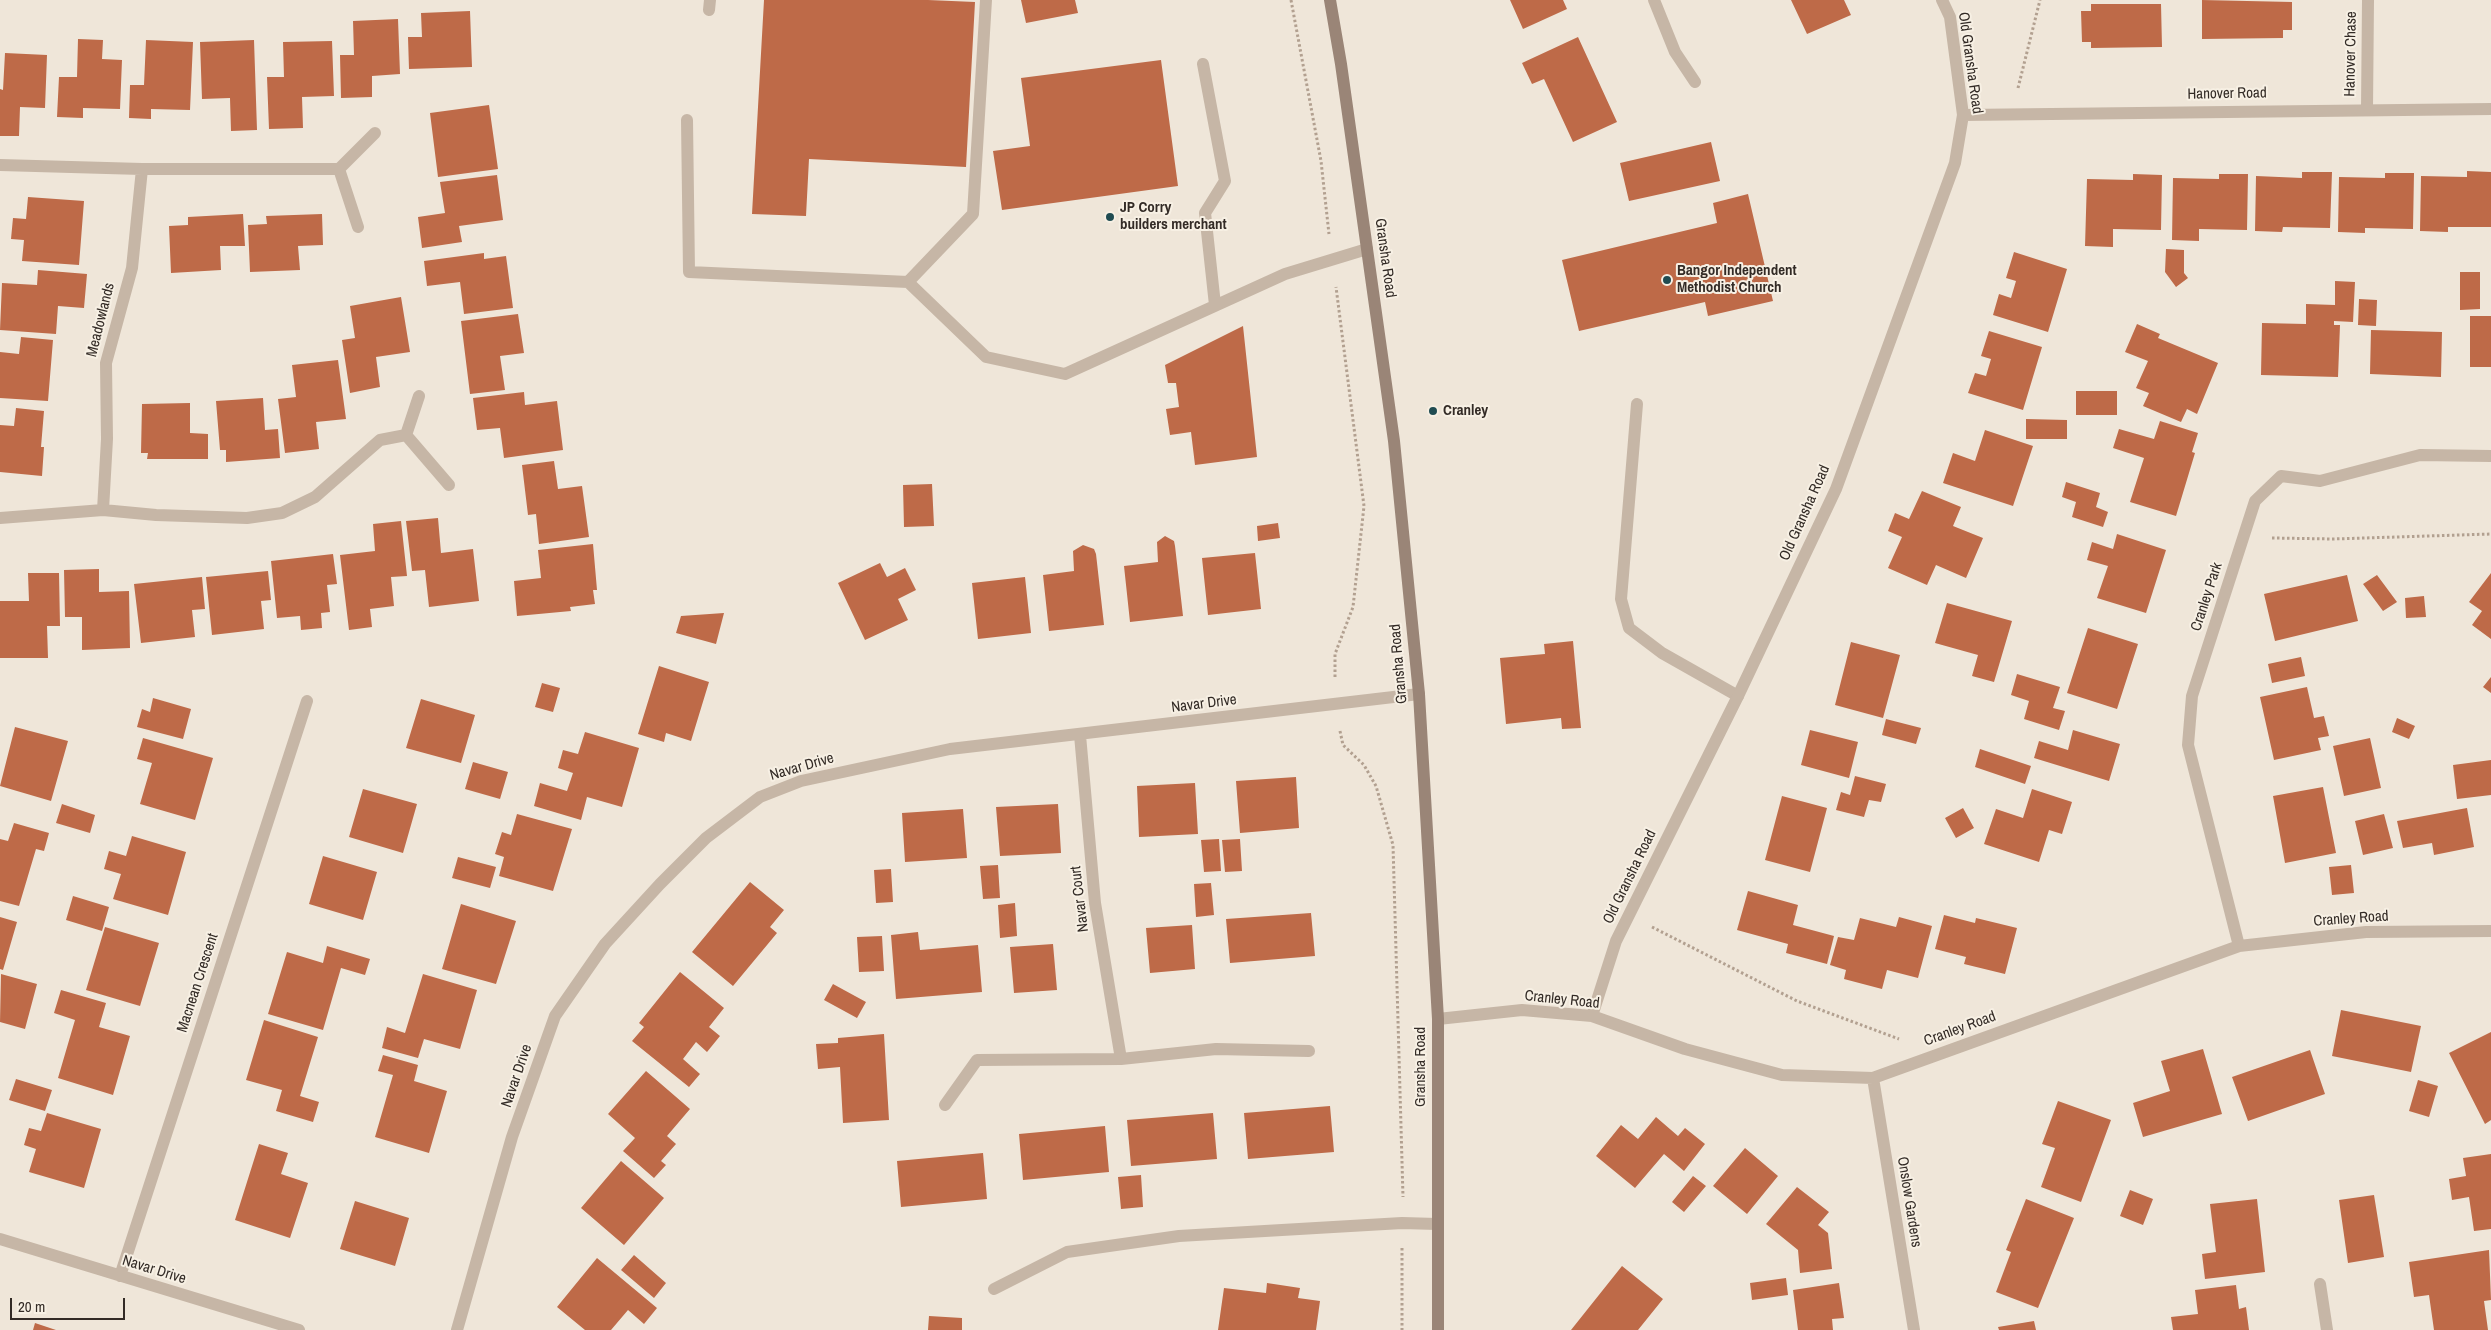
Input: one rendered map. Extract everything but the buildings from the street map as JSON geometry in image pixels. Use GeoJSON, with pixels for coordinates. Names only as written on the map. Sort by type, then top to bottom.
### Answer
{"type":"FeatureCollection","features":[{"type":"Feature","properties":{"kind":"street"},"geometry":{"type":"LineString","coordinates":[[908,282],[973,214],[986,0]]}},
{"type":"Feature","properties":{"kind":"street","name":"Gransha Road"},"geometry":{"type":"LineString","coordinates":[[1330,0],[1394,441],[1419,694],[1438,1019],[1438,1330]]}},
{"type":"Feature","properties":{"kind":"street"},"geometry":{"type":"LineString","coordinates":[[1654,0],[1675,52],[1695,82]]}},
{"type":"Feature","properties":{"kind":"street","name":"Old Gransha Road"},"geometry":{"type":"LineString","coordinates":[[1592,1016],[1616,941],[1738,696],[1836,489],[1954,163],[1963,115],[1950,17],[1942,0]]}},
{"type":"Feature","properties":{"kind":"street","name":"Hanover Chase"},"geometry":{"type":"LineString","coordinates":[[2367,109],[2368,0]]}},
{"type":"Feature","properties":{"kind":"street"},"geometry":{"type":"LineString","coordinates":[[1203,64],[1225,181],[1205,213],[1215,305]]}},
{"type":"Feature","properties":{"kind":"street","name":"Hanover Road"},"geometry":{"type":"LineString","coordinates":[[1963,115],[2491,109]]}},
{"type":"Feature","properties":{"kind":"street"},"geometry":{"type":"LineString","coordinates":[[687,120],[689,272],[908,282],[986,357],[1065,374],[1285,274],[1367,249]]}},
{"type":"Feature","properties":{"kind":"street"},"geometry":{"type":"LineString","coordinates":[[0,165],[142,169],[339,169],[375,133]]}},
{"type":"Feature","properties":{"kind":"street","name":"Meadowlands"},"geometry":{"type":"LineString","coordinates":[[103,510],[108,439],[106,363],[132,268],[142,169]]}},
{"type":"Feature","properties":{"kind":"street"},"geometry":{"type":"LineString","coordinates":[[339,169],[358,227]]}},
{"type":"Feature","properties":{"kind":"street"},"geometry":{"type":"LineString","coordinates":[[406,435],[419,396]]}},
{"type":"Feature","properties":{"kind":"street"},"geometry":{"type":"LineString","coordinates":[[1637,404],[1621,599],[1629,628],[1662,653],[1738,696]]}},
{"type":"Feature","properties":{"kind":"street"},"geometry":{"type":"LineString","coordinates":[[0,518],[103,510],[156,515],[247,518],[282,513],[315,497],[380,440],[406,435]]}},
{"type":"Feature","properties":{"kind":"street"},"geometry":{"type":"LineString","coordinates":[[406,435],[449,485]]}},
{"type":"Feature","properties":{"kind":"street","name":"Cranley Park"},"geometry":{"type":"LineString","coordinates":[[2240,946],[2188,745],[2192,696],[2256,501],[2281,476],[2320,481],[2420,455],[2491,456]]}},
{"type":"Feature","properties":{"kind":"street","name":"Navar Drive"},"geometry":{"type":"LineString","coordinates":[[457,1330],[512,1137],[555,1016],[605,944],[660,884],[706,838],[760,797],[801,781],[950,749],[1419,694]]}},
{"type":"Feature","properties":{"kind":"street","name":"Macnean Crescent"},"geometry":{"type":"LineString","coordinates":[[120,1276],[307,701]]}},
{"type":"Feature","properties":{"kind":"street","name":"Navar Court"},"geometry":{"type":"LineString","coordinates":[[1080,735],[1095,903],[1121,1059]]}},
{"type":"Feature","properties":{"kind":"street","name":"Cranley Road"},"geometry":{"type":"LineString","coordinates":[[1438,1019],[1522,1010],[1592,1016],[1685,1049],[1782,1075],[1873,1078],[2240,946],[2366,932],[2491,931]]}},
{"type":"Feature","properties":{"kind":"street"},"geometry":{"type":"LineString","coordinates":[[945,1104],[977,1060],[1121,1059],[1216,1049],[1309,1051]]}},
{"type":"Feature","properties":{"kind":"street","name":"Onslow Gardens"},"geometry":{"type":"LineString","coordinates":[[1873,1078],[1914,1330]]}},
{"type":"Feature","properties":{"kind":"street"},"geometry":{"type":"LineString","coordinates":[[994,1289],[1067,1252],[1179,1236],[1402,1223],[1437,1224]]}},
{"type":"Feature","properties":{"kind":"street","name":"Navar Drive"},"geometry":{"type":"LineString","coordinates":[[0,1239],[299,1330]]}},
{"type":"Feature","properties":{"kind":"street"},"geometry":{"type":"LineString","coordinates":[[2320,1284],[2327,1330]]}},
{"type":"Feature","properties":{"kind":"path"},"geometry":{"type":"LineString","coordinates":[[1291,0],[1321,161],[1364,506],[1353,607],[1335,654],[1335,704],[1343,746],[1364,765],[1376,786],[1393,845],[1402,1223],[1402,1330]]}},
{"type":"Feature","properties":{"kind":"path"},"geometry":{"type":"LineString","coordinates":[[2011,113],[2040,0]]}},
{"type":"Feature","properties":{"kind":"path"},"geometry":{"type":"LineString","coordinates":[[2243,538],[2333,539],[2491,534]]}},
{"type":"Feature","properties":{"kind":"path"},"geometry":{"type":"LineString","coordinates":[[1630,915],[1797,1001],[1939,1054]]}},
{"type":"Feature","properties":{"kind":"place","name":"JP Corry builders merchant"},"geometry":{"type":"Point","coordinates":[1110,217]}},
{"type":"Feature","properties":{"kind":"place","name":"Bangor Independent Methodist Church"},"geometry":{"type":"Point","coordinates":[1667,280]}},
{"type":"Feature","properties":{"kind":"place","name":"Cranley"},"geometry":{"type":"Point","coordinates":[1433,411]}}]}
